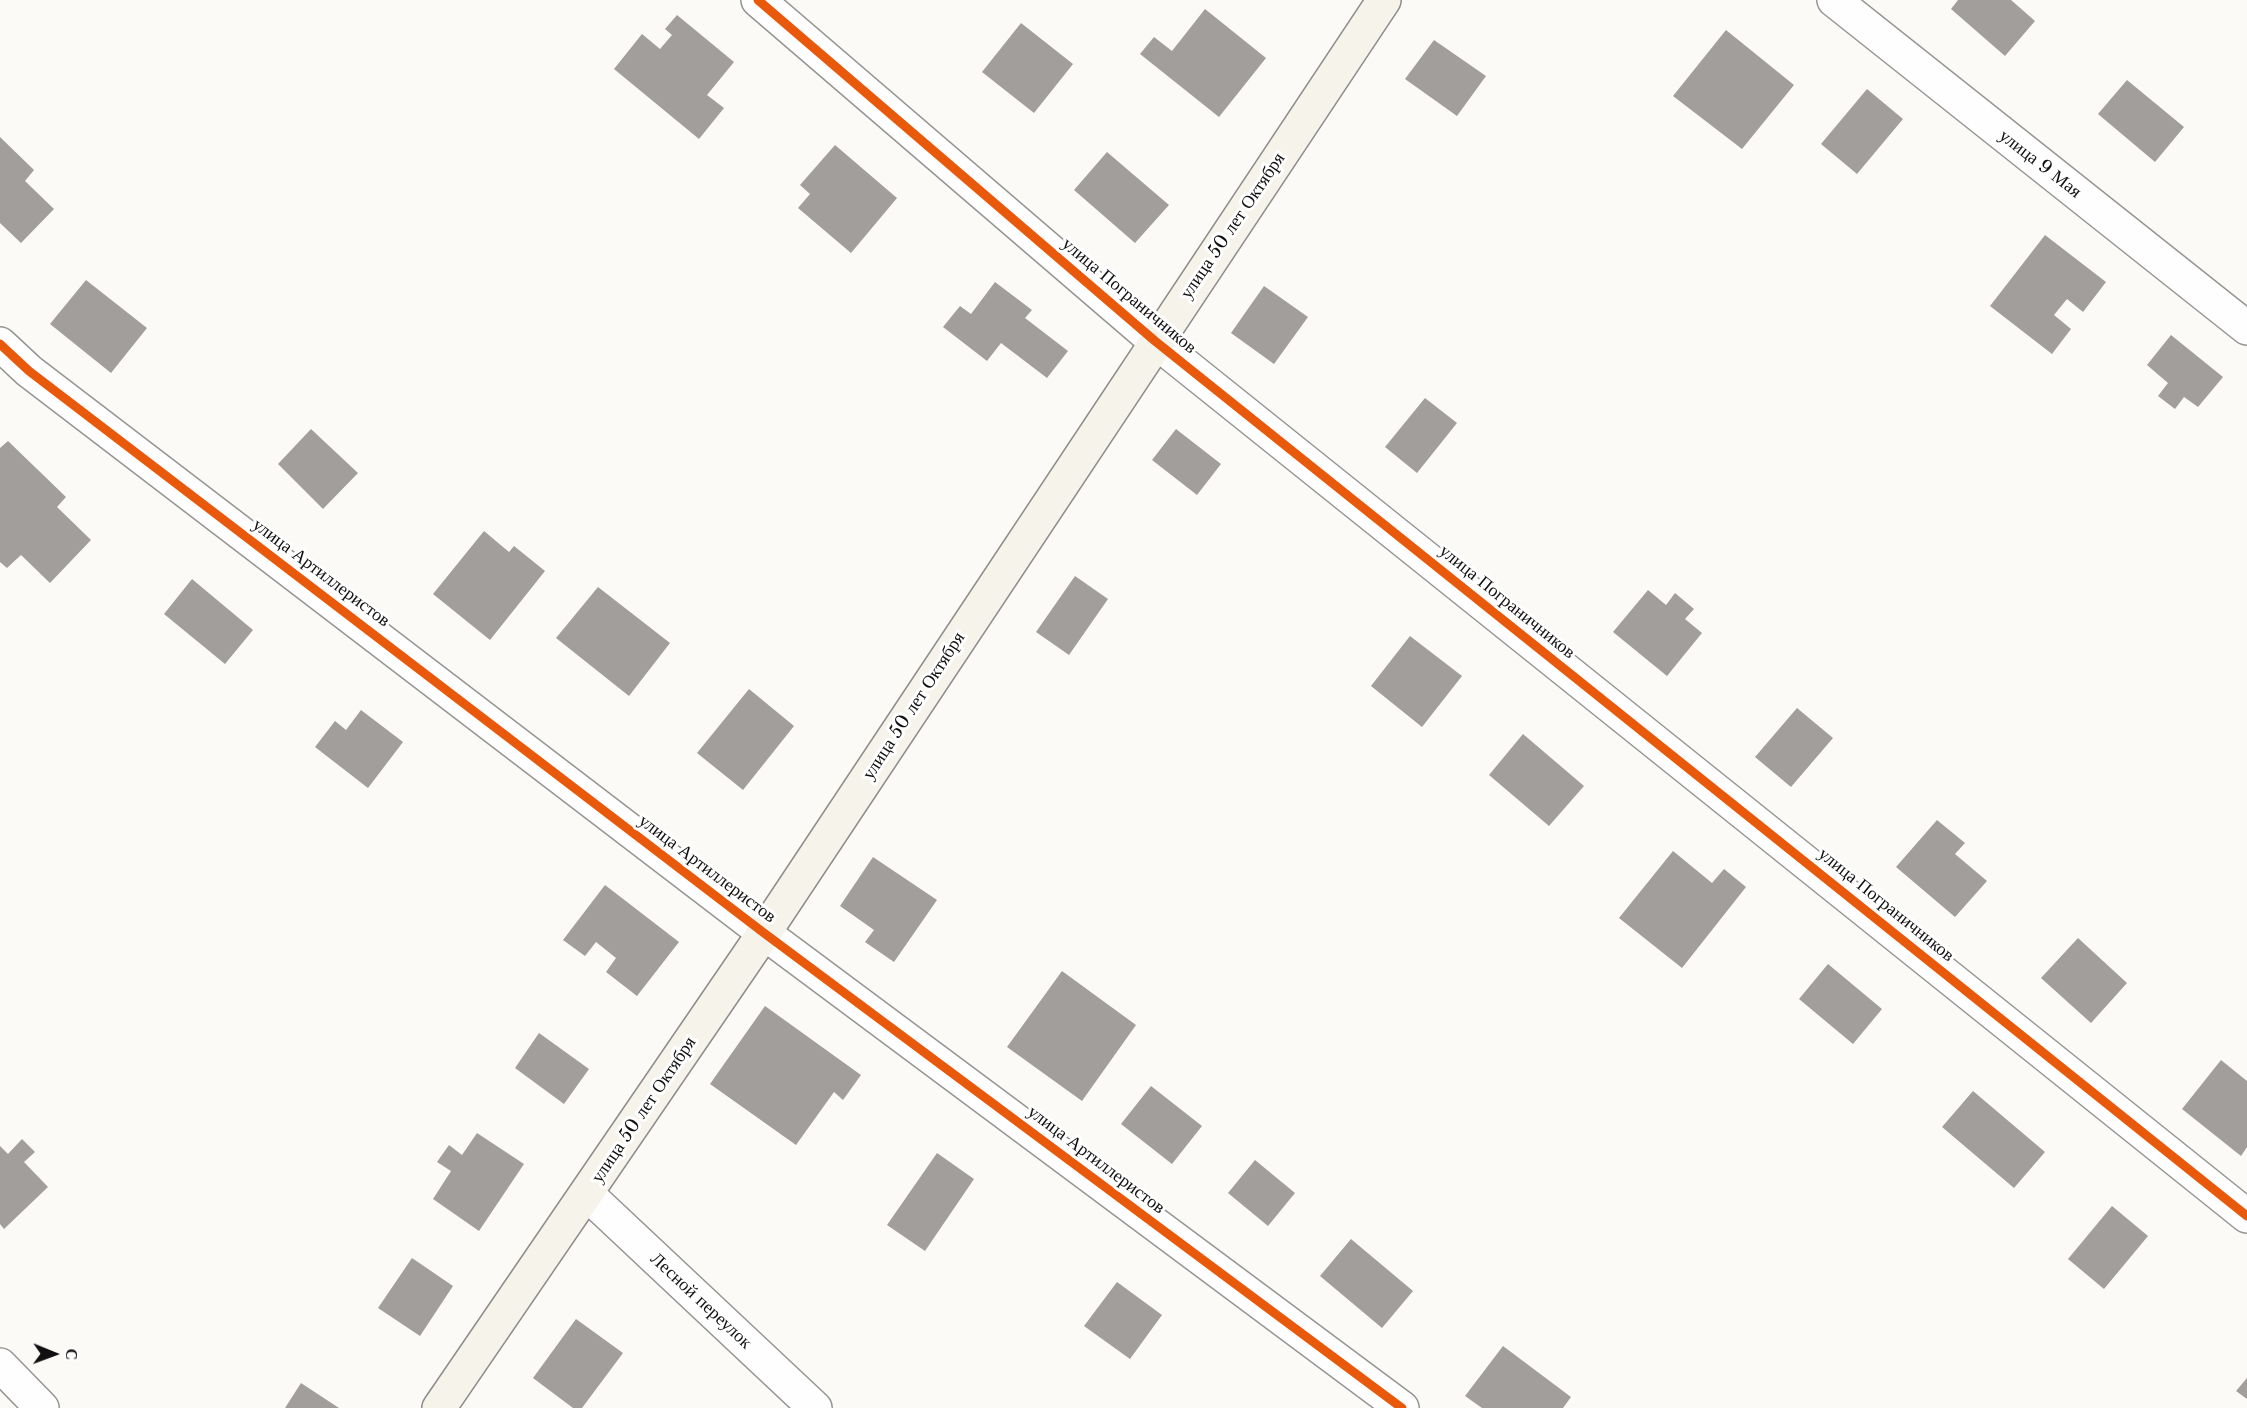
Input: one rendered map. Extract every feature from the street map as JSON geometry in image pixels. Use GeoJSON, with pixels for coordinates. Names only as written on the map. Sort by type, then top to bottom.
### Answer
{"type":"FeatureCollection","features":[{"type":"Feature","properties":{"kind":"street","name":"улица Пограничников"},"geometry":{"type":"LineString","coordinates":[[758,0],[1155,341],[2247,1215]]}},
{"type":"Feature","properties":{"kind":"street","name":"улица 50 лет Октября"},"geometry":{"type":"LineString","coordinates":[[439,1408],[764,933],[1155,341],[1384,0]]}},
{"type":"Feature","properties":{"kind":"street","name":"улица 9 Мая"},"geometry":{"type":"LineString","coordinates":[[1834,0],[2247,327]]}},
{"type":"Feature","properties":{"kind":"street","name":"улица Артиллеристов"},"geometry":{"type":"LineString","coordinates":[[0,344],[29,371],[764,933],[1402,1408]]}},
{"type":"Feature","properties":{"kind":"street","name":"Лесной переулок"},"geometry":{"type":"LineString","coordinates":[[586,1194],[815,1408]]}},
{"type":"Feature","properties":{"kind":"street"},"geometry":{"type":"LineString","coordinates":[[0,1365],[42,1408]]}},
{"type":"Feature","properties":{"kind":"building"},"geometry":{"type":"Polygon","coordinates":[[[1958,0],[2011,0],[2035,21],[2005,56],[1951,9],[1958,0]]]}},
{"type":"Feature","properties":{"kind":"building"},"geometry":{"type":"Polygon","coordinates":[[[1205,9],[1266,58],[1219,117],[1140,54],[1154,37],[1172,51],[1205,9]]]}},
{"type":"Feature","properties":{"kind":"building"},"geometry":{"type":"Polygon","coordinates":[[[677,15],[734,62],[707,95],[724,108],[699,139],[614,69],[642,34],[660,49],[672,35],[665,29],[677,15]]]}},
{"type":"Feature","properties":{"kind":"building"},"geometry":{"type":"Polygon","coordinates":[[[1021,23],[1073,64],[1034,113],[982,72],[1021,23]]]}},
{"type":"Feature","properties":{"kind":"building"},"geometry":{"type":"Polygon","coordinates":[[[1726,30],[1794,85],[1742,149],[1673,96],[1726,30]]]}},
{"type":"Feature","properties":{"kind":"building"},"geometry":{"type":"Polygon","coordinates":[[[1434,40],[1486,76],[1457,116],[1405,79],[1434,40]]]}},
{"type":"Feature","properties":{"kind":"building"},"geometry":{"type":"Polygon","coordinates":[[[2127,80],[2184,127],[2155,162],[2098,114],[2127,80]]]}},
{"type":"Feature","properties":{"kind":"building"},"geometry":{"type":"Polygon","coordinates":[[[1867,89],[1903,119],[1857,174],[1821,144],[1867,89]]]}},
{"type":"Feature","properties":{"kind":"building"},"geometry":{"type":"Polygon","coordinates":[[[0,137],[34,170],[25,181],[54,209],[21,243],[0,223],[0,137]]]}},
{"type":"Feature","properties":{"kind":"building"},"geometry":{"type":"Polygon","coordinates":[[[835,145],[897,198],[851,253],[798,208],[810,194],[800,185],[835,145]]]}},
{"type":"Feature","properties":{"kind":"building"},"geometry":{"type":"Polygon","coordinates":[[[1107,152],[1169,205],[1135,243],[1074,190],[1107,152]]]}},
{"type":"Feature","properties":{"kind":"building"},"geometry":{"type":"Polygon","coordinates":[[[2045,235],[2106,282],[2083,312],[2067,299],[2054,315],[2071,329],[2052,354],[1990,306],[2045,235]]]}},
{"type":"Feature","properties":{"kind":"building"},"geometry":{"type":"Polygon","coordinates":[[[86,280],[147,328],[111,373],[50,324],[86,280]]]}},
{"type":"Feature","properties":{"kind":"building"},"geometry":{"type":"Polygon","coordinates":[[[995,282],[1032,310],[1025,318],[1068,351],[1047,378],[1001,343],[987,361],[943,327],[960,306],[971,314],[995,282]]]}},
{"type":"Feature","properties":{"kind":"building"},"geometry":{"type":"Polygon","coordinates":[[[1264,286],[1308,317],[1274,364],[1231,333],[1264,286]]]}},
{"type":"Feature","properties":{"kind":"building"},"geometry":{"type":"Polygon","coordinates":[[[2171,335],[2223,377],[2198,407],[2184,397],[2175,409],[2158,396],[2168,383],[2147,365],[2171,335]]]}},
{"type":"Feature","properties":{"kind":"building"},"geometry":{"type":"Polygon","coordinates":[[[1425,398],[1457,423],[1417,473],[1385,447],[1425,398]]]}},
{"type":"Feature","properties":{"kind":"building"},"geometry":{"type":"Polygon","coordinates":[[[311,429],[358,473],[323,509],[278,464],[311,429]]]}},
{"type":"Feature","properties":{"kind":"building"},"geometry":{"type":"Polygon","coordinates":[[[1176,429],[1221,464],[1197,495],[1152,460],[1176,429]]]}},
{"type":"Feature","properties":{"kind":"building"},"geometry":{"type":"Polygon","coordinates":[[[8,441],[66,497],[57,507],[91,540],[50,583],[21,555],[7,568],[0,562],[0,448],[8,441]]]}},
{"type":"Feature","properties":{"kind":"building"},"geometry":{"type":"Polygon","coordinates":[[[484,531],[509,552],[514,546],[545,571],[490,640],[433,594],[484,531]]]}},
{"type":"Feature","properties":{"kind":"building"},"geometry":{"type":"Polygon","coordinates":[[[1075,576],[1108,599],[1069,655],[1036,632],[1075,576]]]}},
{"type":"Feature","properties":{"kind":"building"},"geometry":{"type":"Polygon","coordinates":[[[192,579],[253,630],[225,664],[164,614],[192,579]]]}},
{"type":"Feature","properties":{"kind":"building"},"geometry":{"type":"Polygon","coordinates":[[[598,587],[670,643],[629,696],[556,638],[598,587]]]}},
{"type":"Feature","properties":{"kind":"building"},"geometry":{"type":"Polygon","coordinates":[[[1648,590],[1666,605],[1675,593],[1694,609],[1685,619],[1702,633],[1667,676],[1613,632],[1648,590]]]}},
{"type":"Feature","properties":{"kind":"building"},"geometry":{"type":"Polygon","coordinates":[[[1410,636],[1462,676],[1422,727],[1371,686],[1410,636]]]}},
{"type":"Feature","properties":{"kind":"building"},"geometry":{"type":"Polygon","coordinates":[[[749,689],[794,726],[743,790],[697,753],[749,689]]]}},
{"type":"Feature","properties":{"kind":"building"},"geometry":{"type":"Polygon","coordinates":[[[1797,708],[1833,738],[1791,787],[1755,757],[1797,708]]]}},
{"type":"Feature","properties":{"kind":"building"},"geometry":{"type":"Polygon","coordinates":[[[361,710],[403,742],[368,788],[315,747],[335,721],[346,730],[361,710]]]}},
{"type":"Feature","properties":{"kind":"building"},"geometry":{"type":"Polygon","coordinates":[[[1523,734],[1584,786],[1549,826],[1489,775],[1523,734]]]}},
{"type":"Feature","properties":{"kind":"building"},"geometry":{"type":"Polygon","coordinates":[[[1937,820],[1965,843],[1955,854],[1987,881],[1955,917],[1896,867],[1937,820]]]}},
{"type":"Feature","properties":{"kind":"building"},"geometry":{"type":"Polygon","coordinates":[[[1673,851],[1712,883],[1724,869],[1746,887],[1682,968],[1619,918],[1673,851]]]}},
{"type":"Feature","properties":{"kind":"building"},"geometry":{"type":"Polygon","coordinates":[[[873,857],[937,900],[894,962],[865,942],[874,930],[840,906],[873,857]]]}},
{"type":"Feature","properties":{"kind":"building"},"geometry":{"type":"Polygon","coordinates":[[[605,885],[679,942],[637,996],[606,972],[616,958],[596,942],[585,956],[563,940],[605,885]]]}},
{"type":"Feature","properties":{"kind":"building"},"geometry":{"type":"Polygon","coordinates":[[[2078,938],[2127,983],[2091,1023],[2041,978],[2078,938]]]}},
{"type":"Feature","properties":{"kind":"building"},"geometry":{"type":"Polygon","coordinates":[[[1828,964],[1882,1009],[1853,1044],[1799,999],[1828,964]]]}},
{"type":"Feature","properties":{"kind":"building"},"geometry":{"type":"Polygon","coordinates":[[[1062,971],[1136,1025],[1082,1101],[1007,1047],[1062,971]]]}},
{"type":"Feature","properties":{"kind":"building"},"geometry":{"type":"Polygon","coordinates":[[[765,1006],[861,1075],[843,1100],[834,1092],[796,1145],[710,1084],[765,1006]]]}},
{"type":"Feature","properties":{"kind":"building"},"geometry":{"type":"Polygon","coordinates":[[[539,1033],[589,1069],[564,1104],[515,1068],[539,1033]]]}},
{"type":"Feature","properties":{"kind":"building"},"geometry":{"type":"Polygon","coordinates":[[[2221,1060],[2247,1081],[2247,1147],[2241,1156],[2182,1109],[2221,1060]]]}},
{"type":"Feature","properties":{"kind":"building"},"geometry":{"type":"Polygon","coordinates":[[[1151,1086],[1202,1126],[1172,1164],[1121,1124],[1151,1086]]]}},
{"type":"Feature","properties":{"kind":"building"},"geometry":{"type":"Polygon","coordinates":[[[1973,1091],[2045,1152],[2014,1188],[1942,1127],[1973,1091]]]}},
{"type":"Feature","properties":{"kind":"building"},"geometry":{"type":"Polygon","coordinates":[[[477,1133],[524,1164],[479,1231],[433,1199],[451,1171],[437,1162],[449,1145],[462,1155],[477,1133]]]}},
{"type":"Feature","properties":{"kind":"building"},"geometry":{"type":"Polygon","coordinates":[[[22,1139],[35,1152],[24,1162],[48,1187],[4,1229],[0,1224],[0,1146],[8,1154],[22,1139]]]}},
{"type":"Feature","properties":{"kind":"building"},"geometry":{"type":"Polygon","coordinates":[[[937,1153],[974,1179],[925,1251],[887,1225],[937,1153]]]}},
{"type":"Feature","properties":{"kind":"building"},"geometry":{"type":"Polygon","coordinates":[[[1255,1160],[1295,1193],[1268,1226],[1228,1193],[1255,1160]]]}},
{"type":"Feature","properties":{"kind":"building"},"geometry":{"type":"Polygon","coordinates":[[[2112,1206],[2148,1236],[2104,1289],[2068,1259],[2112,1206]]]}},
{"type":"Feature","properties":{"kind":"building"},"geometry":{"type":"Polygon","coordinates":[[[1351,1239],[1413,1291],[1382,1328],[1320,1276],[1351,1239]]]}},
{"type":"Feature","properties":{"kind":"building"},"geometry":{"type":"Polygon","coordinates":[[[412,1258],[453,1286],[420,1336],[378,1308],[412,1258]]]}},
{"type":"Feature","properties":{"kind":"building"},"geometry":{"type":"Polygon","coordinates":[[[1117,1282],[1162,1315],[1130,1359],[1084,1326],[1117,1282]]]}},
{"type":"Feature","properties":{"kind":"building"},"geometry":{"type":"Polygon","coordinates":[[[576,1319],[623,1353],[582,1408],[573,1408],[533,1378],[576,1319]]]}},
{"type":"Feature","properties":{"kind":"building"},"geometry":{"type":"Polygon","coordinates":[[[1503,1346],[1571,1397],[1563,1408],[1482,1408],[1465,1396],[1503,1346]]]}},
{"type":"Feature","properties":{"kind":"building"},"geometry":{"type":"Polygon","coordinates":[[[2247,1378],[2247,1399],[2236,1391],[2247,1378]]]}},
{"type":"Feature","properties":{"kind":"building"},"geometry":{"type":"Polygon","coordinates":[[[301,1383],[339,1408],[285,1408],[301,1383]]]}},
{"type":"Feature","properties":{"kind":"cycle path"},"geometry":{"type":"LineString","coordinates":[[758,0],[1155,341],[2247,1216]]}},
{"type":"Feature","properties":{"kind":"cycle path"},"geometry":{"type":"LineString","coordinates":[[0,344],[29,371],[764,933],[1402,1408]]}}]}
